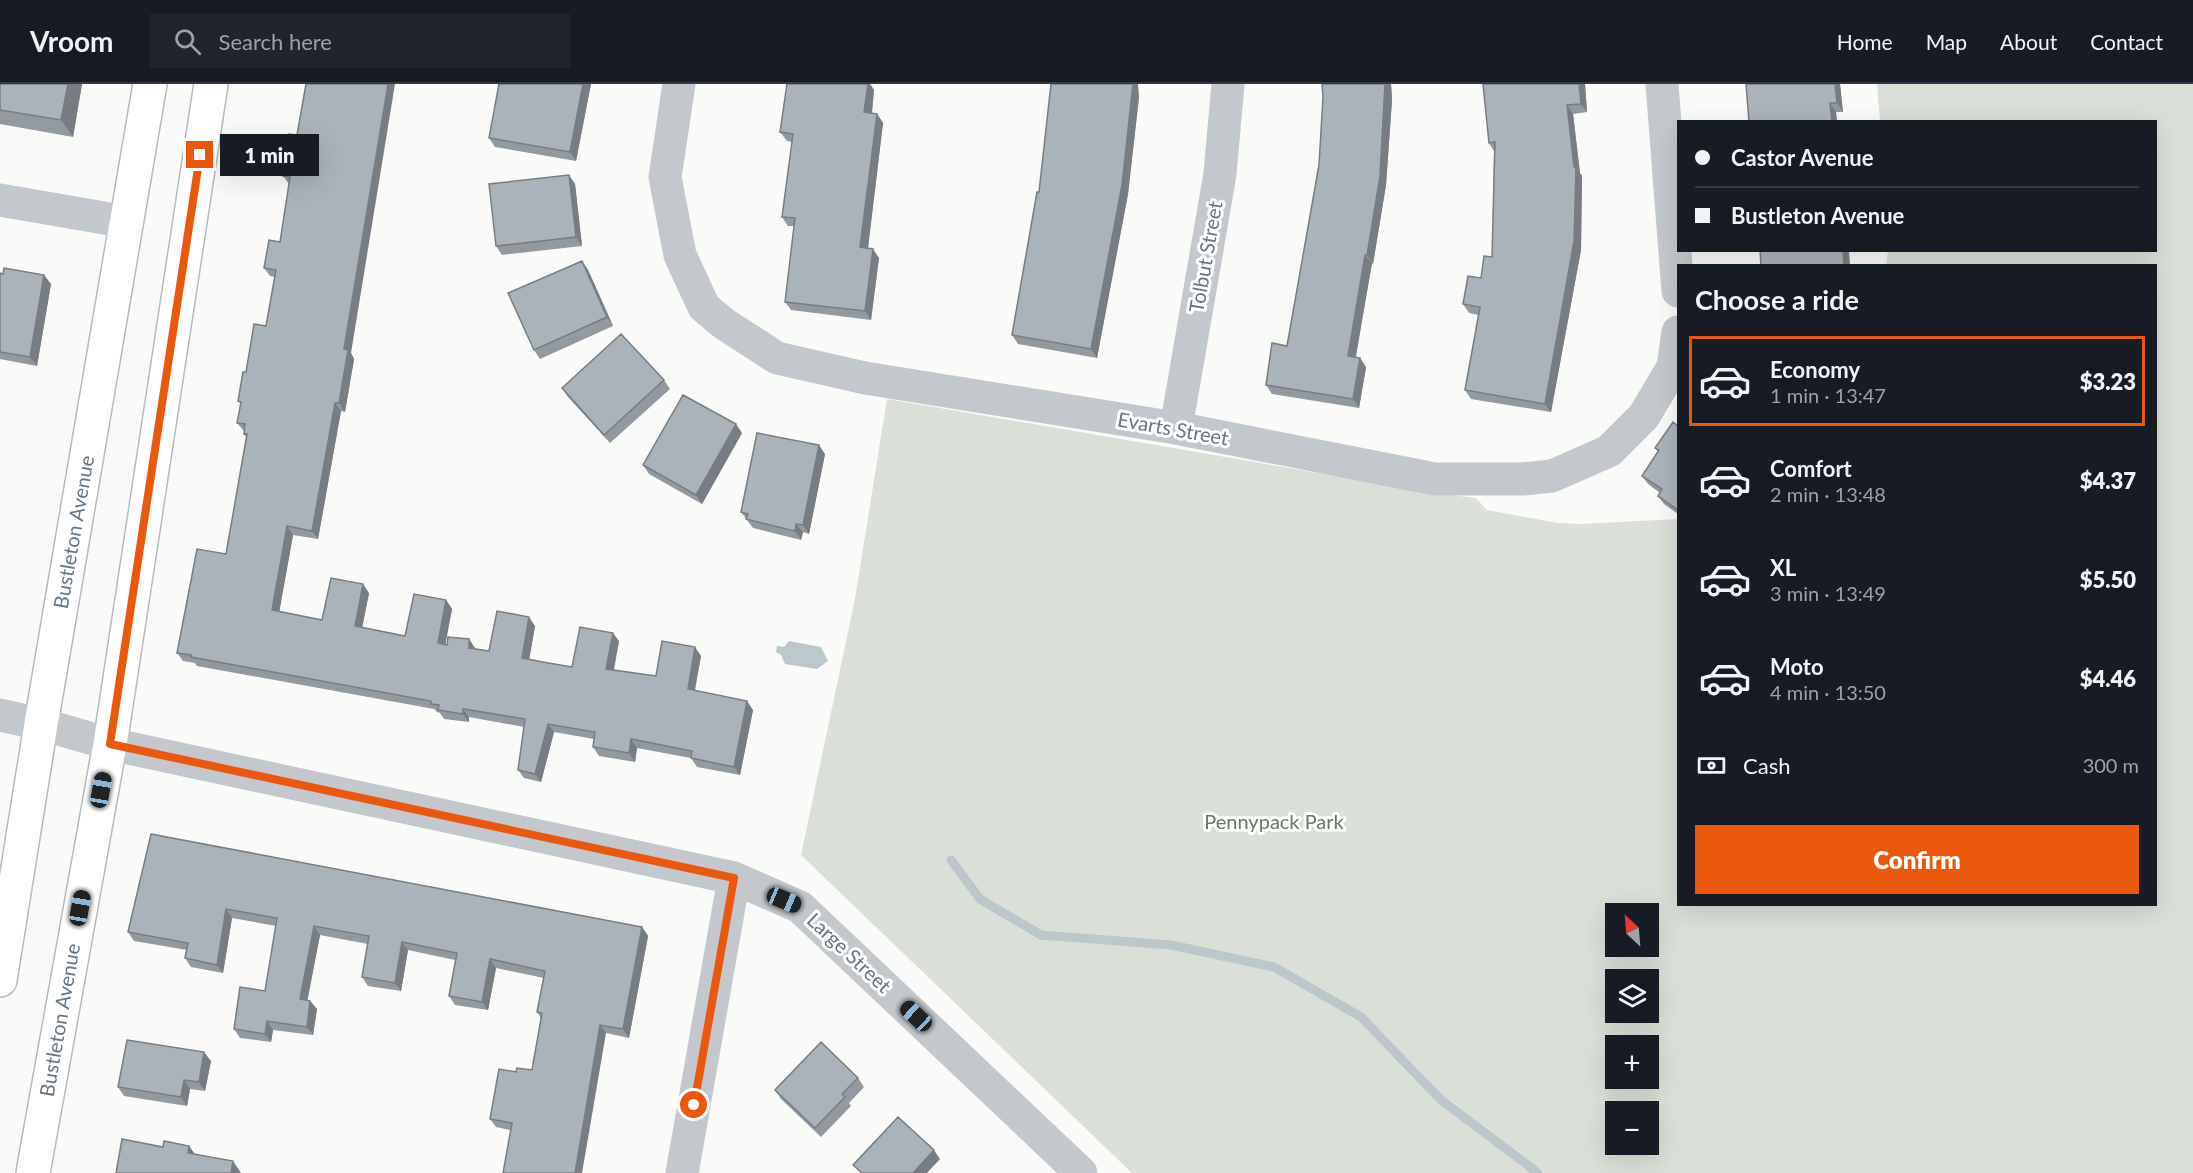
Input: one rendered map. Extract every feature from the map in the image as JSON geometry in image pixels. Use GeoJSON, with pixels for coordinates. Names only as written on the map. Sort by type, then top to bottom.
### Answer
{"type":"FeatureCollection","features":[{"type":"Feature","properties":{"kind":"main road","name":"Bustleton Avenue"},"geometry":{"type":"LineString","coordinates":[[0,980],[41,724],[150,84]]}},
{"type":"Feature","properties":{"kind":"main road","name":"Bustleton Avenue"},"geometry":{"type":"LineString","coordinates":[[33,1173],[110,744],[211,84]]}},
{"type":"Feature","properties":{"kind":"street","name":"Evarts Street"},"geometry":{"type":"LineString","coordinates":[[679,84],[664,177],[680,255],[704,307],[729,327],[777,358],[826,370],[1176,428],[1435,479],[1522,479],[1552,476],[1609,451],[1644,416],[1673,367],[1677,339]]}},
{"type":"Feature","properties":{"kind":"street","name":"Tolbut Street"},"geometry":{"type":"LineString","coordinates":[[1176,428],[1220,174],[1228,84]]}},
{"type":"Feature","properties":{"kind":"street"},"geometry":{"type":"LineString","coordinates":[[1662,84],[1677,278]]}},
{"type":"Feature","properties":{"kind":"street"},"geometry":{"type":"LineString","coordinates":[[0,200],[127,222]]}},
{"type":"Feature","properties":{"kind":"street","name":"Large Street"},"geometry":{"type":"LineString","coordinates":[[0,715],[110,744],[734,878],[800,907],[1081,1173]]}},
{"type":"Feature","properties":{"kind":"street"},"geometry":{"type":"LineString","coordinates":[[682,1173],[734,878]]}},
{"type":"Feature","properties":{"kind":"green space","name":"Pennypack Park"},"geometry":{"type":"Polygon","coordinates":[[[1877,84],[2193,84],[2193,1173],[1132,1173],[801,855],[855,599],[887,399],[1441,494],[1476,498],[1487,510],[1557,523],[1677,519],[1677,906],[2157,906],[2157,264],[1886,264],[1888,252],[2157,252],[2157,120],[1880,120],[1877,84]]]}},
{"type":"Feature","properties":{"kind":"shaded area"},"geometry":{"type":"Polygon","coordinates":[[[789,641],[821,647],[828,661],[817,669],[785,664],[781,655],[776,652],[777,646],[784,647],[789,641]]]}},
{"type":"Feature","properties":{"kind":"building"},"geometry":{"type":"Polygon","coordinates":[[[0,84],[68,84],[61,120],[0,110],[0,84]]]}},
{"type":"Feature","properties":{"kind":"building"},"geometry":{"type":"Polygon","coordinates":[[[306,84],[388,84],[344,349],[348,350],[339,403],[335,403],[312,531],[287,526],[272,610],[322,620],[331,578],[363,584],[355,626],[405,636],[414,594],[446,600],[438,643],[447,645],[448,637],[469,639],[469,648],[489,651],[497,611],[529,617],[522,658],[548,663],[572,667],[580,627],[613,633],[606,669],[656,676],[662,641],[695,647],[688,689],[747,701],[734,767],[691,758],[692,751],[631,739],[629,753],[593,747],[595,732],[548,724],[535,774],[518,770],[525,719],[463,709],[463,714],[438,710],[439,705],[431,704],[431,701],[177,653],[197,549],[226,554],[247,434],[244,434],[245,424],[237,423],[241,402],[238,401],[243,372],[246,372],[254,324],[266,326],[276,270],[264,268],[269,240],[280,242],[290,177],[283,176],[289,134],[297,135],[306,84]]]}},
{"type":"Feature","properties":{"kind":"building"},"geometry":{"type":"Polygon","coordinates":[[[499,84],[583,84],[570,152],[489,138],[499,84]]]}},
{"type":"Feature","properties":{"kind":"building"},"geometry":{"type":"Polygon","coordinates":[[[787,84],[868,84],[864,112],[877,114],[860,247],[873,249],[865,311],[785,302],[795,218],[782,217],[793,134],[780,132],[787,84]]]}},
{"type":"Feature","properties":{"kind":"building"},"geometry":{"type":"Polygon","coordinates":[[[1051,84],[1133,84],[1122,185],[1091,349],[1012,335],[1037,192],[1039,192],[1051,84]]]}},
{"type":"Feature","properties":{"kind":"building"},"geometry":{"type":"Polygon","coordinates":[[[1322,84],[1385,84],[1380,176],[1348,356],[1360,358],[1353,399],[1266,385],[1272,343],[1287,346],[1319,165],[1322,84]]]}},
{"type":"Feature","properties":{"kind":"building"},"geometry":{"type":"Polygon","coordinates":[[[1483,84],[1579,84],[1581,104],[1567,105],[1574,167],[1576,167],[1574,241],[1545,404],[1465,390],[1480,307],[1463,304],[1468,276],[1481,278],[1484,256],[1492,257],[1495,142],[1489,143],[1483,84]]]}},
{"type":"Feature","properties":{"kind":"building"},"geometry":{"type":"Polygon","coordinates":[[[1746,84],[1835,84],[1837,103],[1830,103],[1832,120],[1749,120],[1746,84]]]}},
{"type":"Feature","properties":{"kind":"building"},"geometry":{"type":"Polygon","coordinates":[[[569,175],[576,237],[496,246],[489,184],[569,175]]]}},
{"type":"Feature","properties":{"kind":"building"},"geometry":{"type":"Polygon","coordinates":[[[1760,252],[1843,252],[1844,264],[1761,264],[1760,252]]]}},
{"type":"Feature","properties":{"kind":"building"},"geometry":{"type":"Polygon","coordinates":[[[582,261],[607,317],[534,350],[508,293],[582,261]]]}},
{"type":"Feature","properties":{"kind":"building"},"geometry":{"type":"Polygon","coordinates":[[[4,268],[44,275],[30,357],[0,352],[0,273],[3,274],[4,268]]]}},
{"type":"Feature","properties":{"kind":"building"},"geometry":{"type":"Polygon","coordinates":[[[621,334],[664,380],[604,435],[562,388],[621,334]]]}},
{"type":"Feature","properties":{"kind":"building"},"geometry":{"type":"Polygon","coordinates":[[[683,395],[736,424],[696,495],[643,465],[683,395]]]}},
{"type":"Feature","properties":{"kind":"building"},"geometry":{"type":"Polygon","coordinates":[[[1673,422],[1677,425],[1677,509],[1658,496],[1662,489],[1642,476],[1659,450],[1655,448],[1673,422]]]}},
{"type":"Feature","properties":{"kind":"building"},"geometry":{"type":"Polygon","coordinates":[[[757,433],[819,445],[803,525],[796,524],[795,531],[746,519],[748,514],[741,512],[757,433]]]}},
{"type":"Feature","properties":{"kind":"building"},"geometry":{"type":"Polygon","coordinates":[[[151,834],[642,927],[623,1029],[600,1025],[575,1173],[503,1173],[512,1123],[490,1119],[499,1069],[516,1072],[517,1068],[532,1070],[542,1013],[537,1012],[545,971],[490,959],[482,1002],[449,996],[457,953],[402,942],[395,983],[362,977],[369,936],[314,926],[300,999],[310,1001],[307,1027],[267,1021],[265,1034],[234,1029],[240,987],[265,991],[277,918],[226,909],[217,965],[185,958],[188,943],[128,932],[151,834]]]}},
{"type":"Feature","properties":{"kind":"building"},"geometry":{"type":"Polygon","coordinates":[[[127,1040],[204,1052],[199,1082],[184,1080],[181,1097],[118,1087],[127,1040]]]}},
{"type":"Feature","properties":{"kind":"building"},"geometry":{"type":"Polygon","coordinates":[[[821,1042],[858,1078],[842,1094],[845,1097],[815,1128],[775,1090],[821,1042]]]}},
{"type":"Feature","properties":{"kind":"building"},"geometry":{"type":"Polygon","coordinates":[[[898,1117],[934,1150],[913,1173],[862,1173],[853,1165],[898,1117]]]}},
{"type":"Feature","properties":{"kind":"building"},"geometry":{"type":"Polygon","coordinates":[[[122,1139],[163,1147],[164,1141],[189,1146],[188,1153],[233,1161],[231,1173],[116,1173],[122,1139]]]}},
{"type":"Feature","properties":{"kind":"waterway"},"geometry":{"type":"LineString","coordinates":[[951,860],[980,899],[1041,935],[1171,945],[1274,967],[1361,1017],[1441,1100],[1538,1173]]}},
{"type":"Feature","properties":{"kind":"route"},"geometry":{"type":"LineString","coordinates":[[200,155],[110,744],[734,878],[694,1105]]}}]}
